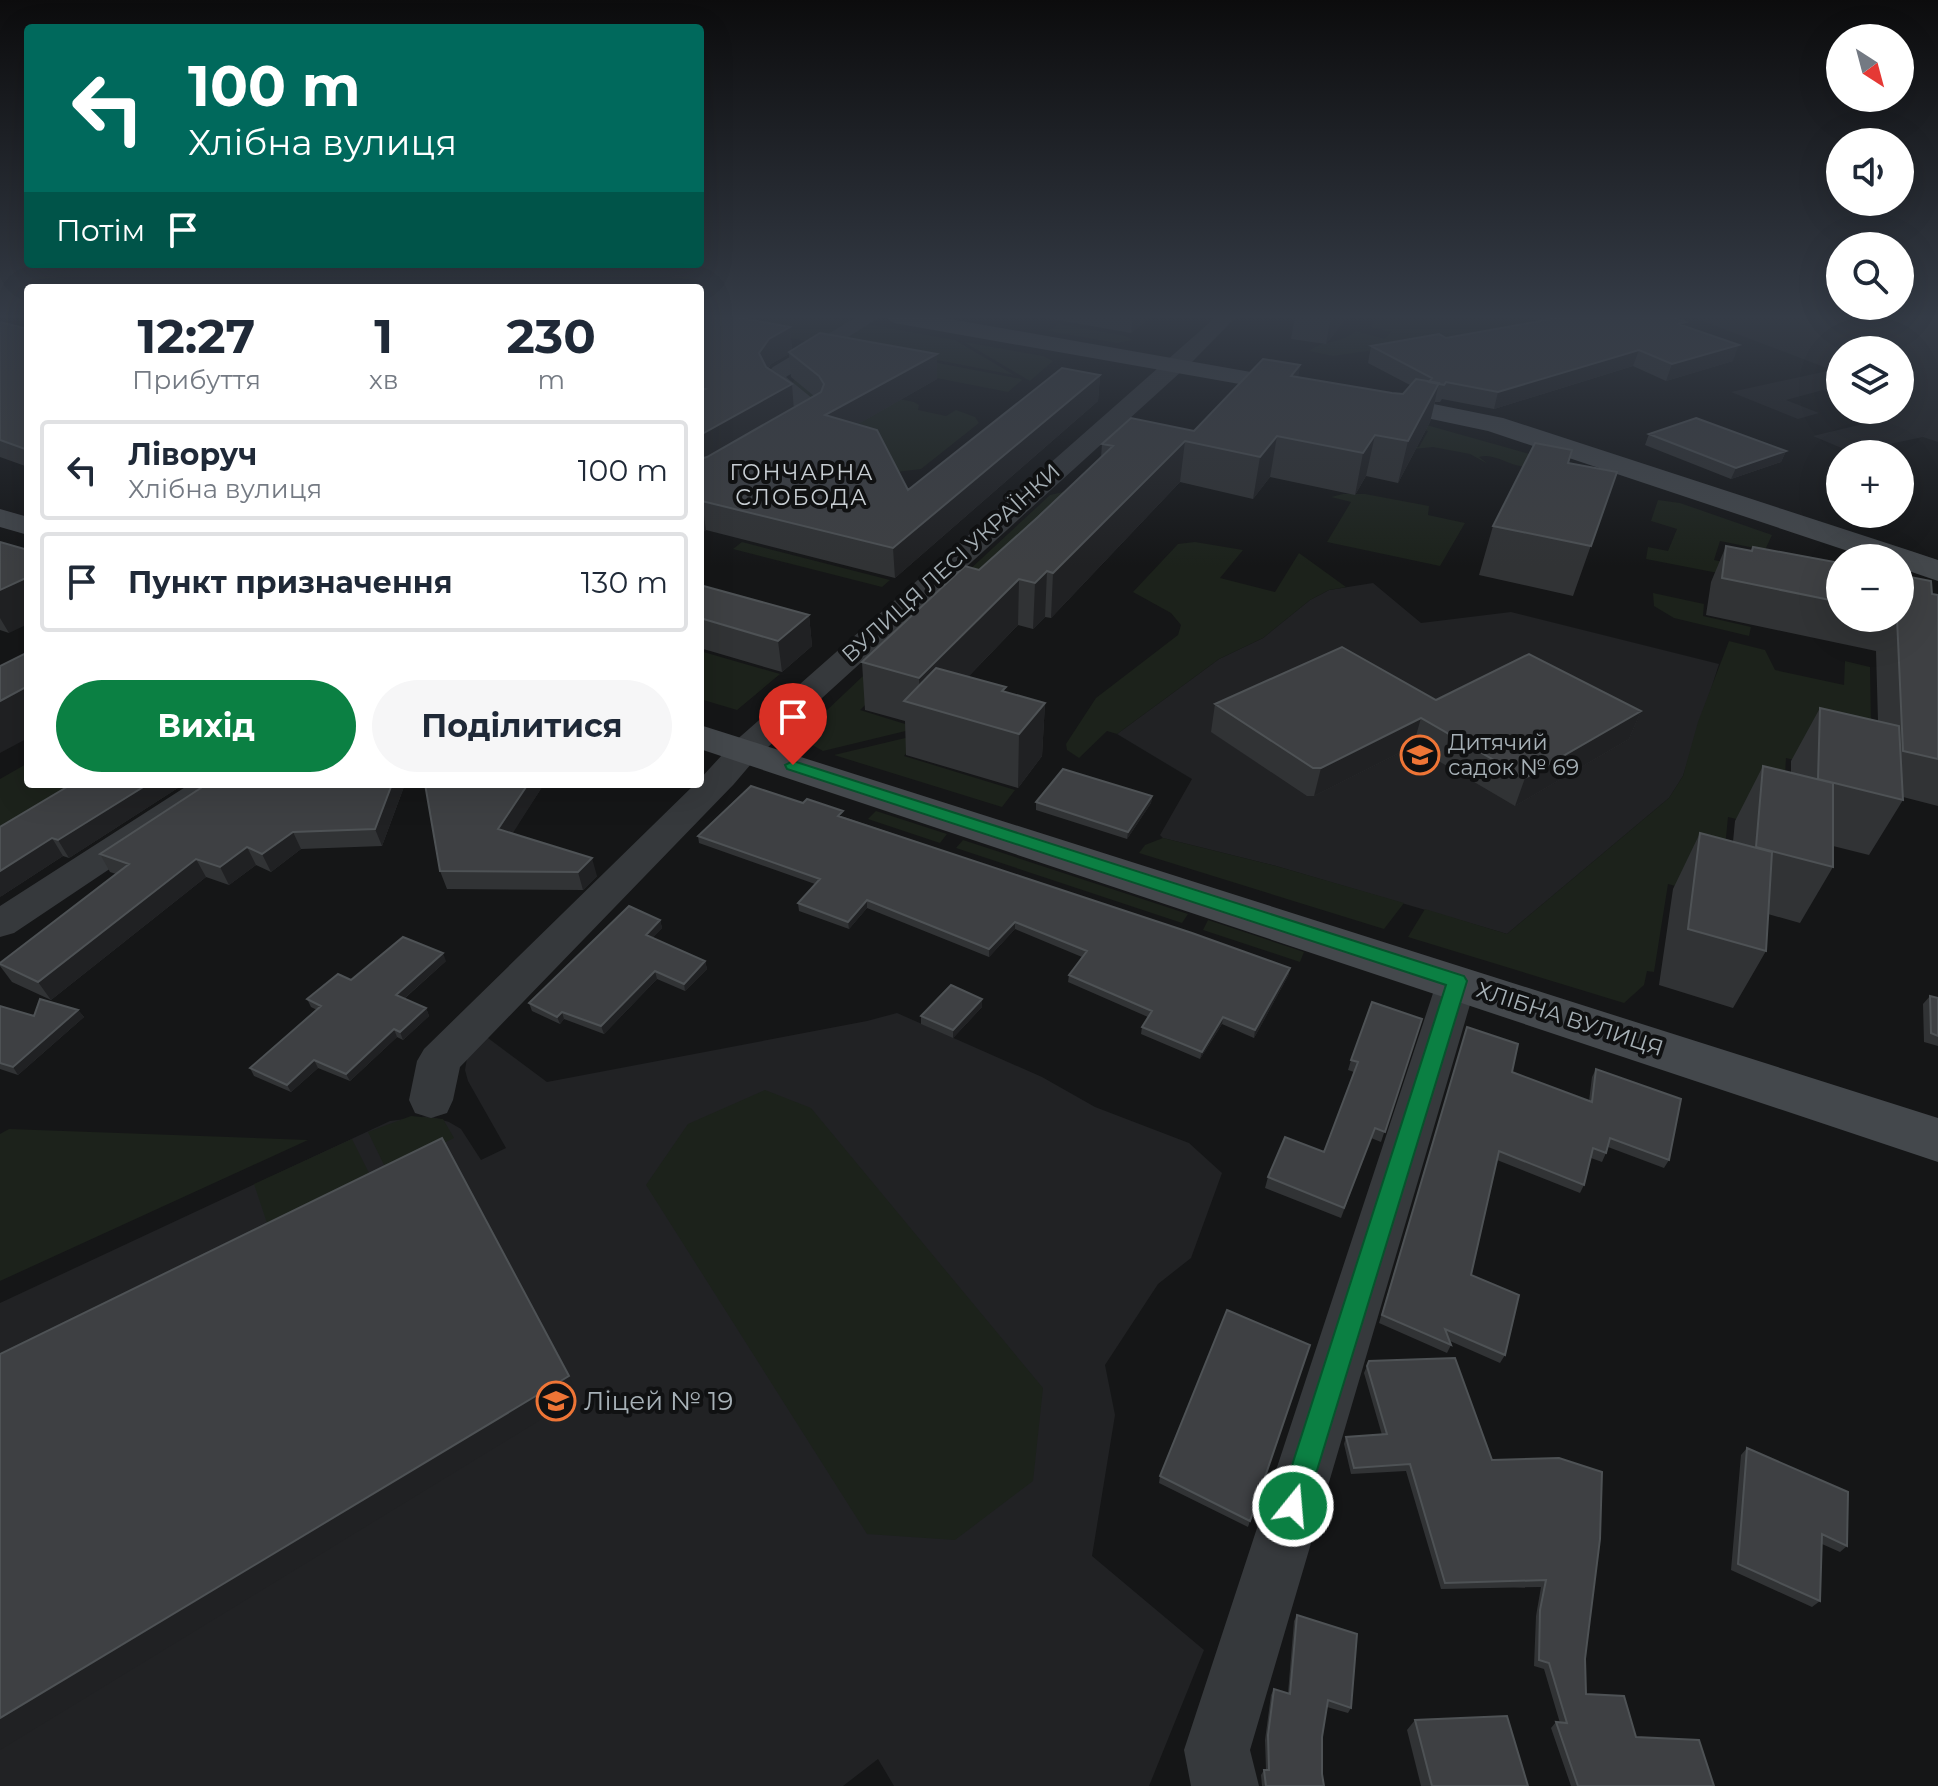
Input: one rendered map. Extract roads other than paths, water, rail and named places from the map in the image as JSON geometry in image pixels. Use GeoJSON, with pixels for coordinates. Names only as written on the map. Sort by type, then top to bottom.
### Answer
{"type":"FeatureCollection","features":[{"type":"Feature","properties":{"kind":"street"},"geometry":{"type":"LineString","coordinates":[[704,476],[809,415],[812,412],[810,408],[798,399]]}},
{"type":"Feature","properties":{"kind":"street","name":"ВУЛИЦЯ ЛЕСІ УКРАЇНКИ"},"geometry":{"type":"LineString","coordinates":[[431,1100],[439,1061],[722,777],[745,750],[1137,399]]}},
{"type":"Feature","properties":{"kind":"street"},"geometry":{"type":"LineString","coordinates":[[1368,399],[1494,424],[1858,544]]}},
{"type":"Feature","properties":{"kind":"street"},"geometry":{"type":"LineString","coordinates":[[0,518],[24,525]]}},
{"type":"Feature","properties":{"kind":"street"},"geometry":{"type":"LineString","coordinates":[[1914,563],[1938,571]]}},
{"type":"Feature","properties":{"kind":"street","name":"ХЛІБНА ВУЛИЦЯ"},"geometry":{"type":"LineString","coordinates":[[704,737],[1938,1140]]}},
{"type":"Feature","properties":{"kind":"street"},"geometry":{"type":"LineString","coordinates":[[0,924],[208,788]]}},
{"type":"Feature","properties":{"kind":"street"},"geometry":{"type":"LineString","coordinates":[[1225,1786],[1217,1750],[1457,981]]}},
{"type":"Feature","properties":{"kind":"place","name":"Дитячий садок № 69"},"geometry":{"type":"Point","coordinates":[1420,755]}},
{"type":"Feature","properties":{"kind":"place","name":"Ліцей № 19"},"geometry":{"type":"Point","coordinates":[556,1401]}},
{"type":"Feature","properties":{"kind":"district","name":"ГОНЧАРНА СЛОБОДА"},"geometry":{"type":"Point","coordinates":[802,484]}}]}
